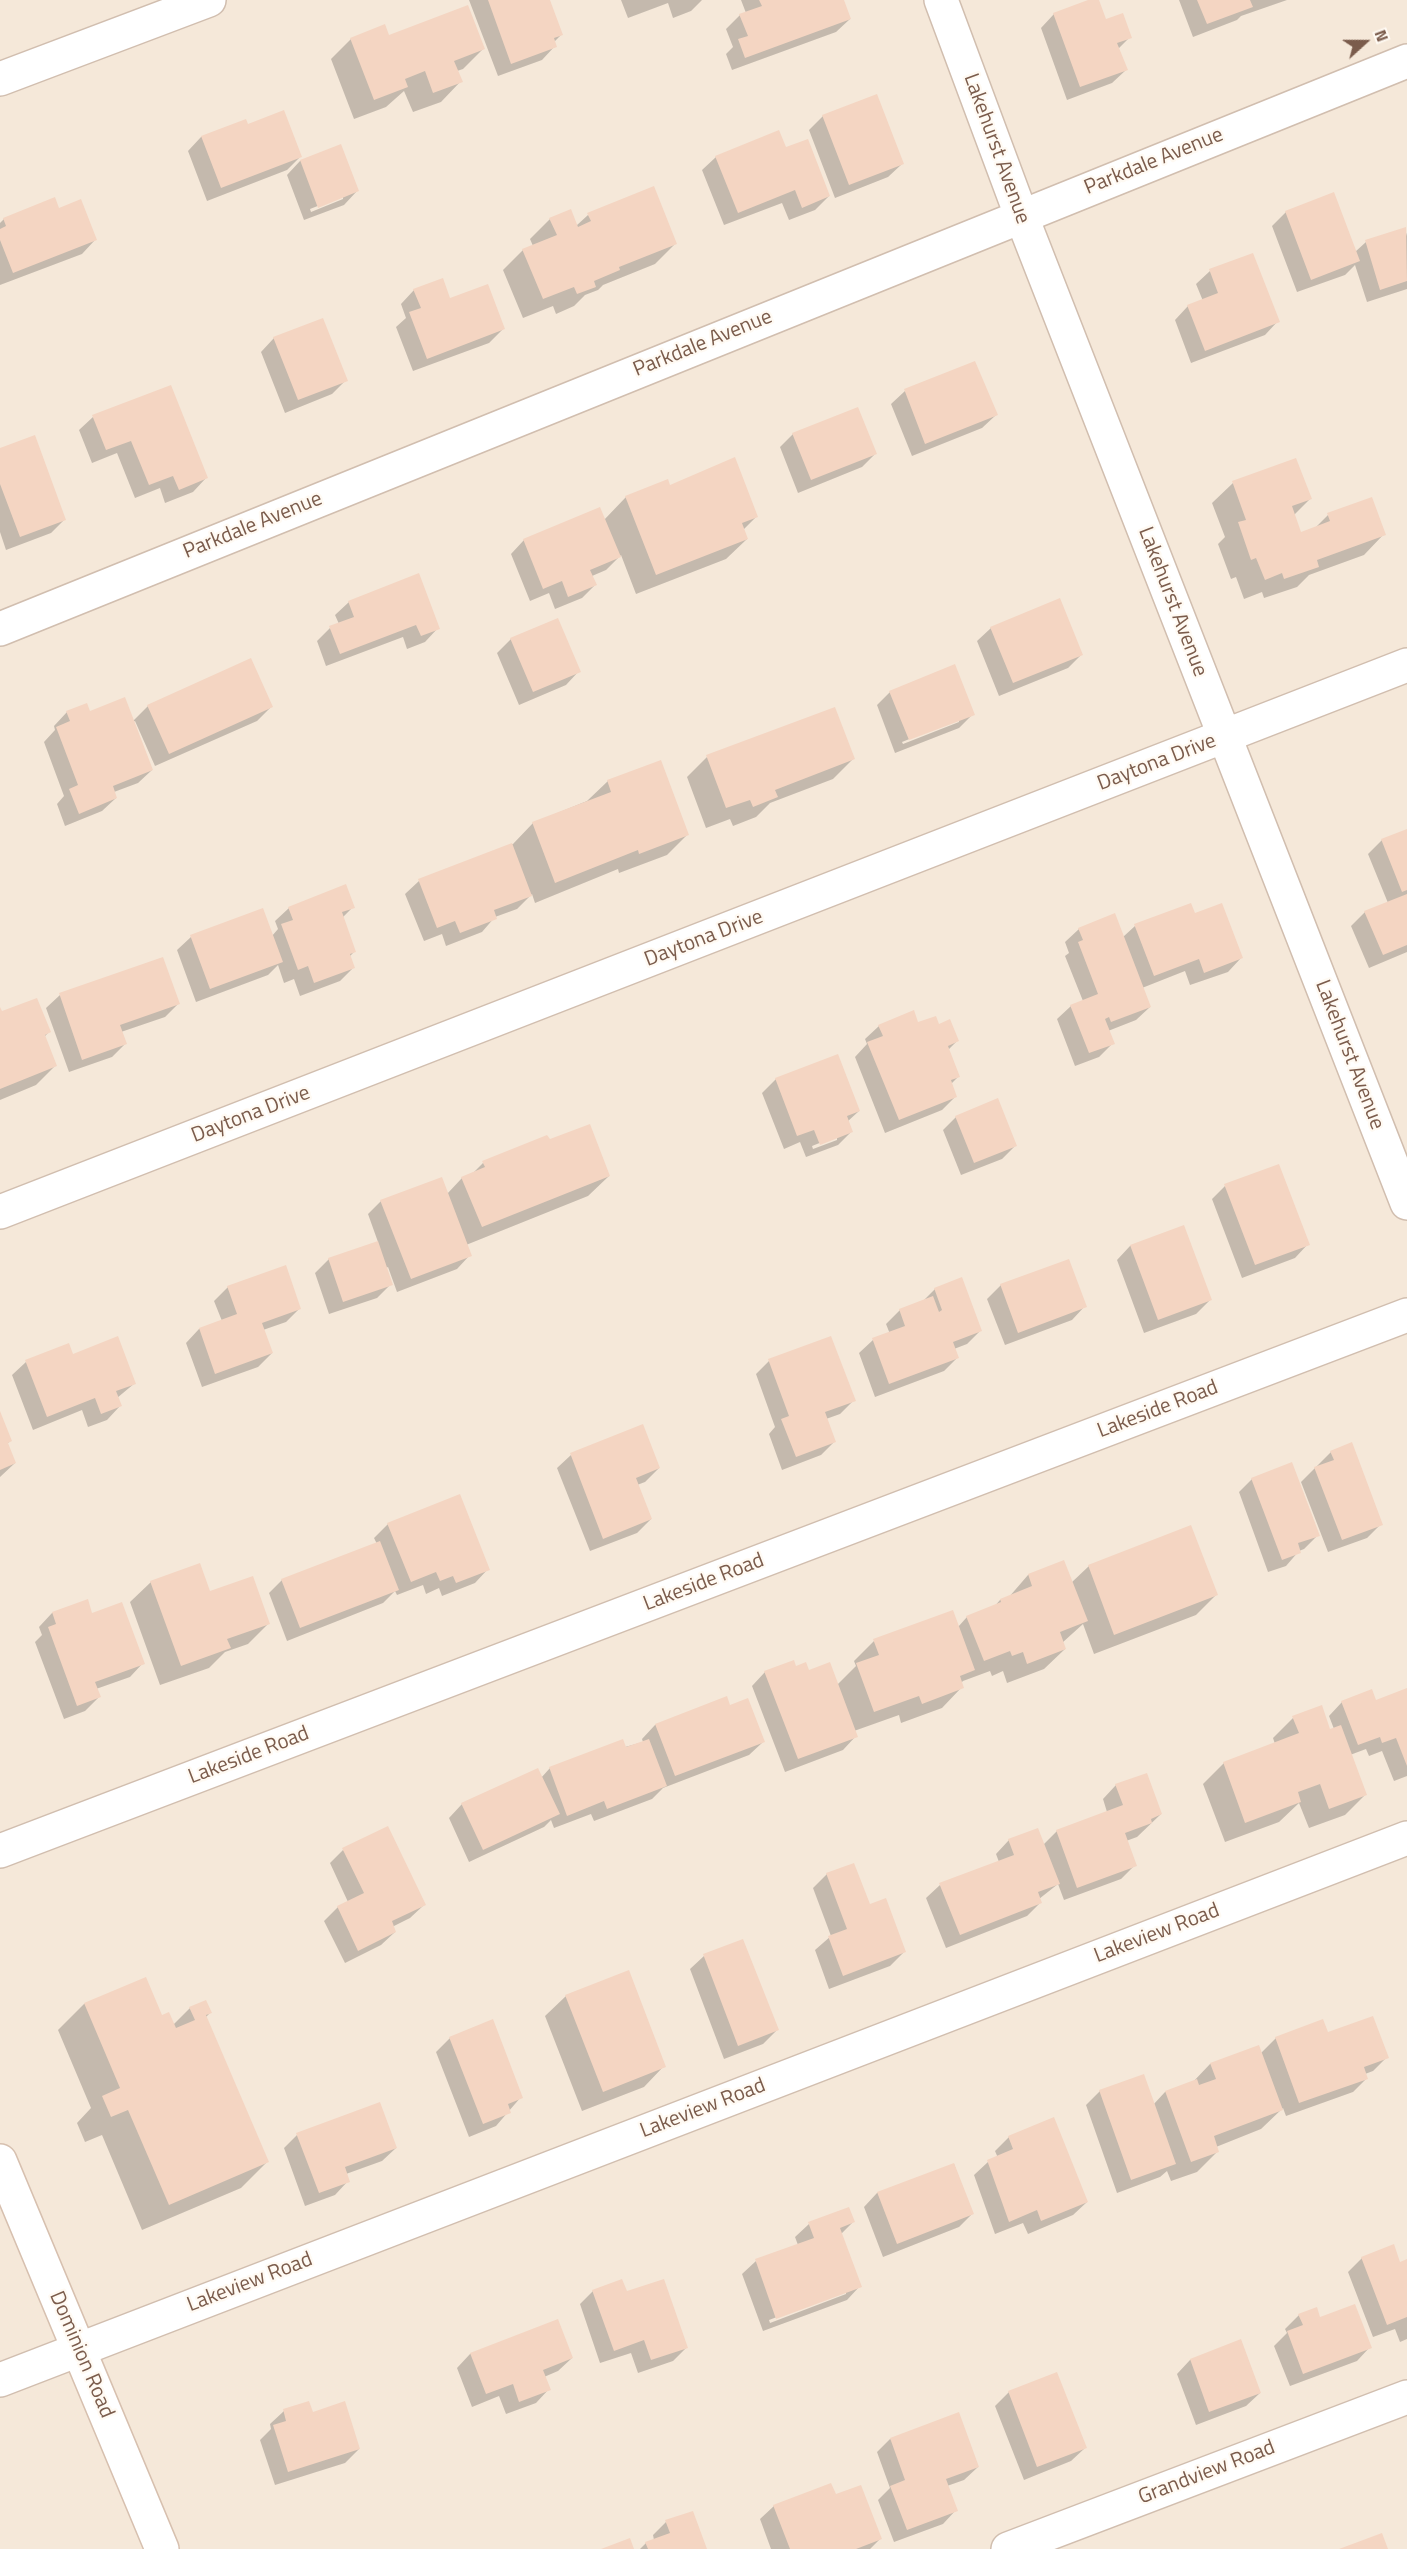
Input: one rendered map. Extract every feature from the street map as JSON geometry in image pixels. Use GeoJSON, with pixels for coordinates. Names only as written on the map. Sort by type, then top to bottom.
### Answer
{"type":"FeatureCollection","features":[{"type":"Feature","properties":{"kind":"street"},"geometry":{"type":"LineString","coordinates":[[0,79],[209,0]]}},
{"type":"Feature","properties":{"kind":"street","name":"Lakehurst Avenue"},"geometry":{"type":"LineString","coordinates":[[941,0],[1021,215],[1407,1203]]}},
{"type":"Feature","properties":{"kind":"street","name":"Parkdale Avenue"},"geometry":{"type":"LineString","coordinates":[[0,629],[1407,61]]}},
{"type":"Feature","properties":{"kind":"street","name":"Daytona Drive"},"geometry":{"type":"LineString","coordinates":[[0,1212],[1407,664]]}},
{"type":"Feature","properties":{"kind":"street","name":"Lakeside Road"},"geometry":{"type":"LineString","coordinates":[[0,1851],[1407,1315]]}},
{"type":"Feature","properties":{"kind":"street","name":"Lakeview Road"},"geometry":{"type":"LineString","coordinates":[[0,2380],[1407,1838]]}},
{"type":"Feature","properties":{"kind":"street","name":"Dominion Road"},"geometry":{"type":"LineString","coordinates":[[0,2161],[162,2549]]}},
{"type":"Feature","properties":{"kind":"street","name":"Grandview Road"},"geometry":{"type":"LineString","coordinates":[[1008,2549],[1407,2397]]}},
{"type":"Feature","properties":{"kind":"shaded area"},"geometry":{"type":"Polygon","coordinates":[[[0,0],[1407,0],[1407,2549],[0,2549],[0,0]]]}},
{"type":"Feature","properties":{"kind":"building"},"geometry":{"type":"Polygon","coordinates":[[[488,0],[550,0],[563,35],[554,38],[557,47],[511,64],[488,0]]]}},
{"type":"Feature","properties":{"kind":"building"},"geometry":{"type":"Polygon","coordinates":[[[759,0],[844,0],[851,19],[745,58],[738,39],[748,36],[739,14],[762,6],[759,0]]]}},
{"type":"Feature","properties":{"kind":"building"},"geometry":{"type":"Polygon","coordinates":[[[1088,0],[1099,0],[1106,19],[1123,13],[1132,38],[1117,43],[1128,70],[1080,87],[1053,13],[1088,0]]]}},
{"type":"Feature","properties":{"kind":"building"},"geometry":{"type":"Polygon","coordinates":[[[1197,0],[1250,0],[1253,7],[1207,24],[1197,0]]]}},
{"type":"Feature","properties":{"kind":"building"},"geometry":{"type":"Polygon","coordinates":[[[468,5],[485,49],[454,61],[463,82],[433,93],[425,71],[405,79],[408,87],[374,100],[350,38],[385,24],[389,35],[468,5]]]}},
{"type":"Feature","properties":{"kind":"building"},"geometry":{"type":"Polygon","coordinates":[[[877,94],[904,164],[849,185],[822,115],[877,94]]]}},
{"type":"Feature","properties":{"kind":"building"},"geometry":{"type":"Polygon","coordinates":[[[284,110],[302,157],[221,188],[201,136],[246,119],[248,124],[284,110]]]}},
{"type":"Feature","properties":{"kind":"building"},"geometry":{"type":"Polygon","coordinates":[[[779,130],[786,147],[808,139],[830,196],[802,208],[795,190],[738,213],[715,156],[779,130]]]}},
{"type":"Feature","properties":{"kind":"building"},"geometry":{"type":"Polygon","coordinates":[[[341,144],[359,191],[318,208],[300,160],[341,144]]]}},
{"type":"Feature","properties":{"kind":"building"},"geometry":{"type":"Polygon","coordinates":[[[654,186],[677,244],[619,267],[620,270],[594,281],[596,287],[577,294],[574,287],[543,299],[522,249],[557,235],[549,218],[571,209],[578,227],[591,221],[587,213],[654,186]]]}},
{"type":"Feature","properties":{"kind":"building"},"geometry":{"type":"Polygon","coordinates":[[[1334,192],[1360,261],[1311,280],[1285,211],[1334,192]]]}},
{"type":"Feature","properties":{"kind":"building"},"geometry":{"type":"Polygon","coordinates":[[[55,197],[59,208],[81,199],[97,240],[13,273],[0,240],[0,229],[6,226],[3,218],[55,197]]]}},
{"type":"Feature","properties":{"kind":"building"},"geometry":{"type":"Polygon","coordinates":[[[1406,227],[1407,281],[1380,290],[1365,240],[1406,227]]]}},
{"type":"Feature","properties":{"kind":"building"},"geometry":{"type":"Polygon","coordinates":[[[1253,253],[1280,322],[1205,351],[1187,305],[1218,293],[1209,269],[1253,253]]]}},
{"type":"Feature","properties":{"kind":"building"},"geometry":{"type":"Polygon","coordinates":[[[443,278],[450,298],[488,284],[505,329],[427,359],[409,312],[421,308],[413,289],[443,278]]]}},
{"type":"Feature","properties":{"kind":"building"},"geometry":{"type":"Polygon","coordinates":[[[323,318],[348,381],[298,400],[273,337],[323,318]]]}},
{"type":"Feature","properties":{"kind":"building"},"geometry":{"type":"Polygon","coordinates":[[[975,361],[998,415],[925,444],[904,389],[975,361]]]}},
{"type":"Feature","properties":{"kind":"building"},"geometry":{"type":"Polygon","coordinates":[[[171,385],[208,478],[179,490],[173,476],[149,485],[131,441],[106,450],[92,415],[171,385]]]}},
{"type":"Feature","properties":{"kind":"building"},"geometry":{"type":"Polygon","coordinates":[[[858,407],[877,454],[811,480],[792,433],[858,407]]]}},
{"type":"Feature","properties":{"kind":"building"},"geometry":{"type":"Polygon","coordinates":[[[35,435],[66,520],[20,537],[0,484],[0,448],[35,435]]]}},
{"type":"Feature","properties":{"kind":"building"},"geometry":{"type":"Polygon","coordinates":[[[735,457],[758,517],[742,523],[748,539],[656,575],[625,496],[668,479],[670,485],[735,457]]]}},
{"type":"Feature","properties":{"kind":"building"},"geometry":{"type":"Polygon","coordinates":[[[1296,458],[1312,499],[1292,506],[1301,532],[1330,521],[1327,513],[1372,497],[1386,535],[1317,560],[1319,567],[1284,579],[1282,573],[1265,580],[1256,558],[1251,560],[1238,522],[1246,520],[1232,481],[1296,458]]]}},
{"type":"Feature","properties":{"kind":"building"},"geometry":{"type":"Polygon","coordinates":[[[600,507],[621,557],[590,570],[597,585],[568,597],[562,581],[543,589],[523,539],[600,507]]]}},
{"type":"Feature","properties":{"kind":"building"},"geometry":{"type":"Polygon","coordinates":[[[419,573],[440,629],[421,636],[416,625],[340,654],[329,626],[354,617],[348,601],[419,573]]]}},
{"type":"Feature","properties":{"kind":"building"},"geometry":{"type":"Polygon","coordinates":[[[1060,598],[1083,655],[1013,683],[990,627],[1060,598]]]}},
{"type":"Feature","properties":{"kind":"building"},"geometry":{"type":"Polygon","coordinates":[[[558,618],[581,672],[533,692],[510,638],[558,618]]]}},
{"type":"Feature","properties":{"kind":"building"},"geometry":{"type":"Polygon","coordinates":[[[251,658],[273,707],[169,754],[147,705],[251,658]]]}},
{"type":"Feature","properties":{"kind":"building"},"geometry":{"type":"Polygon","coordinates":[[[955,664],[975,715],[909,740],[889,691],[955,664]]]}},
{"type":"Feature","properties":{"kind":"building"},"geometry":{"type":"Polygon","coordinates":[[[125,697],[153,770],[113,786],[117,798],[79,814],[69,789],[78,785],[56,727],[70,721],[66,711],[87,703],[90,711],[125,697]]]}},
{"type":"Feature","properties":{"kind":"building"},"geometry":{"type":"Polygon","coordinates":[[[835,707],[855,759],[775,790],[778,797],[753,807],[750,800],[726,808],[706,755],[835,707]]]}},
{"type":"Feature","properties":{"kind":"building"},"geometry":{"type":"Polygon","coordinates":[[[661,760],[689,835],[639,854],[638,850],[555,883],[532,822],[611,792],[607,780],[661,760]]]}},
{"type":"Feature","properties":{"kind":"building"},"geometry":{"type":"Polygon","coordinates":[[[1407,829],[1407,890],[1402,892],[1381,839],[1407,829]]]}},
{"type":"Feature","properties":{"kind":"building"},"geometry":{"type":"Polygon","coordinates":[[[512,843],[532,896],[494,910],[497,919],[460,933],[455,921],[437,928],[418,879],[512,843]]]}},
{"type":"Feature","properties":{"kind":"building"},"geometry":{"type":"Polygon","coordinates":[[[346,884],[355,908],[342,912],[356,952],[350,954],[355,968],[314,983],[308,966],[298,970],[281,924],[293,920],[288,907],[346,884]]]}},
{"type":"Feature","properties":{"kind":"building"},"geometry":{"type":"Polygon","coordinates":[[[1407,894],[1407,945],[1383,955],[1364,911],[1407,894]]]}},
{"type":"Feature","properties":{"kind":"building"},"geometry":{"type":"Polygon","coordinates":[[[1191,903],[1195,913],[1222,903],[1243,958],[1204,973],[1199,959],[1154,976],[1134,924],[1191,903]]]}},
{"type":"Feature","properties":{"kind":"building"},"geometry":{"type":"Polygon","coordinates":[[[263,908],[283,962],[210,989],[190,935],[263,908]]]}},
{"type":"Feature","properties":{"kind":"building"},"geometry":{"type":"Polygon","coordinates":[[[1115,913],[1151,1007],[1111,1022],[1109,1017],[1105,1019],[1115,1044],[1089,1053],[1070,1005],[1098,994],[1078,942],[1083,940],[1078,928],[1115,913]]]}},
{"type":"Feature","properties":{"kind":"building"},"geometry":{"type":"Polygon","coordinates":[[[163,957],[180,1004],[120,1025],[127,1044],[82,1060],[59,993],[163,957]]]}},
{"type":"Feature","properties":{"kind":"building"},"geometry":{"type":"Polygon","coordinates":[[[37,998],[51,1032],[45,1035],[57,1066],[0,1089],[0,1007],[2,1011],[37,998]]]}},
{"type":"Feature","properties":{"kind":"building"},"geometry":{"type":"Polygon","coordinates":[[[914,1010],[918,1022],[936,1016],[939,1024],[950,1019],[959,1041],[948,1046],[960,1077],[951,1080],[957,1097],[899,1120],[867,1042],[883,1036],[878,1025],[914,1010]]]}},
{"type":"Feature","properties":{"kind":"building"},"geometry":{"type":"Polygon","coordinates":[[[838,1054],[860,1111],[847,1116],[853,1132],[820,1145],[814,1130],[797,1136],[775,1078],[838,1054]]]}},
{"type":"Feature","properties":{"kind":"building"},"geometry":{"type":"Polygon","coordinates":[[[998,1098],[1017,1146],[974,1163],[955,1116],[998,1098]]]}},
{"type":"Feature","properties":{"kind":"building"},"geometry":{"type":"Polygon","coordinates":[[[590,1124],[610,1176],[482,1227],[461,1177],[485,1167],[482,1161],[547,1135],[550,1139],[590,1124]]]}},
{"type":"Feature","properties":{"kind":"building"},"geometry":{"type":"Polygon","coordinates":[[[1279,1164],[1310,1245],[1255,1265],[1224,1184],[1279,1164]]]}},
{"type":"Feature","properties":{"kind":"building"},"geometry":{"type":"Polygon","coordinates":[[[442,1177],[472,1256],[411,1279],[380,1200],[442,1177]]]}},
{"type":"Feature","properties":{"kind":"building"},"geometry":{"type":"Polygon","coordinates":[[[1184,1225],[1212,1300],[1158,1320],[1130,1245],[1184,1225]]]}},
{"type":"Feature","properties":{"kind":"building"},"geometry":{"type":"Polygon","coordinates":[[[378,1241],[393,1285],[343,1302],[328,1258],[378,1241]]]}},
{"type":"Feature","properties":{"kind":"building"},"geometry":{"type":"Polygon","coordinates":[[[1069,1259],[1087,1307],[1018,1333],[1000,1284],[1069,1259]]]}},
{"type":"Feature","properties":{"kind":"building"},"geometry":{"type":"Polygon","coordinates":[[[286,1265],[301,1309],[262,1323],[273,1353],[215,1374],[199,1328],[237,1314],[227,1286],[286,1265]]]}},
{"type":"Feature","properties":{"kind":"building"},"geometry":{"type":"Polygon","coordinates":[[[962,1277],[982,1331],[953,1342],[959,1358],[889,1384],[872,1338],[905,1326],[899,1309],[933,1296],[939,1312],[942,1310],[934,1288],[962,1277]]]}},
{"type":"Feature","properties":{"kind":"building"},"geometry":{"type":"Polygon","coordinates":[[[118,1336],[136,1384],[116,1391],[122,1406],[101,1414],[95,1398],[47,1417],[25,1360],[69,1343],[73,1354],[118,1336]]]}},
{"type":"Feature","properties":{"kind":"building"},"geometry":{"type":"Polygon","coordinates":[[[831,1336],[856,1401],[825,1412],[836,1442],[796,1457],[781,1419],[789,1416],[768,1359],[831,1336]]]}},
{"type":"Feature","properties":{"kind":"building"},"geometry":{"type":"Polygon","coordinates":[[[0,1411],[12,1441],[8,1443],[16,1463],[0,1470],[0,1411]]]}},
{"type":"Feature","properties":{"kind":"building"},"geometry":{"type":"Polygon","coordinates":[[[643,1424],[660,1468],[636,1478],[652,1519],[603,1539],[570,1453],[643,1424]]]}},
{"type":"Feature","properties":{"kind":"building"},"geometry":{"type":"Polygon","coordinates":[[[1352,1442],[1383,1525],[1342,1540],[1314,1467],[1334,1460],[1330,1451],[1352,1442]]]}},
{"type":"Feature","properties":{"kind":"building"},"geometry":{"type":"Polygon","coordinates":[[[1292,1462],[1320,1536],[1298,1543],[1301,1553],[1282,1560],[1251,1478],[1292,1462]]]}},
{"type":"Feature","properties":{"kind":"building"},"geometry":{"type":"Polygon","coordinates":[[[460,1494],[490,1570],[456,1583],[453,1576],[440,1581],[436,1572],[411,1582],[387,1523],[460,1494]]]}},
{"type":"Feature","properties":{"kind":"building"},"geometry":{"type":"Polygon","coordinates":[[[1191,1525],[1218,1595],[1114,1635],[1088,1565],[1191,1525]]]}},
{"type":"Feature","properties":{"kind":"building"},"geometry":{"type":"Polygon","coordinates":[[[380,1541],[399,1590],[300,1628],[281,1579],[380,1541]]]}},
{"type":"Feature","properties":{"kind":"building"},"geometry":{"type":"Polygon","coordinates":[[[1064,1560],[1088,1621],[1060,1632],[1066,1649],[1027,1664],[1023,1652],[1012,1656],[1010,1651],[984,1661],[966,1616],[1032,1586],[1028,1574],[1064,1560]]]}},
{"type":"Feature","properties":{"kind":"building"},"geometry":{"type":"Polygon","coordinates":[[[200,1563],[210,1591],[253,1576],[270,1624],[227,1639],[231,1648],[181,1666],[150,1581],[200,1563]]]}},
{"type":"Feature","properties":{"kind":"building"},"geometry":{"type":"Polygon","coordinates":[[[88,1599],[92,1613],[122,1602],[145,1664],[95,1682],[101,1697],[77,1706],[48,1627],[56,1624],[52,1612],[88,1599]]]}},
{"type":"Feature","properties":{"kind":"building"},"geometry":{"type":"Polygon","coordinates":[[[953,1610],[975,1670],[960,1676],[964,1688],[922,1704],[919,1696],[874,1712],[856,1663],[879,1655],[873,1639],[953,1610]]]}},
{"type":"Feature","properties":{"kind":"building"},"geometry":{"type":"Polygon","coordinates":[[[794,1660],[796,1666],[806,1662],[809,1670],[830,1662],[858,1737],[798,1759],[764,1671],[794,1660]]]}},
{"type":"Feature","properties":{"kind":"building"},"geometry":{"type":"Polygon","coordinates":[[[1407,1688],[1407,1766],[1396,1738],[1382,1743],[1380,1737],[1358,1745],[1341,1701],[1372,1689],[1376,1700],[1407,1688]]]}},
{"type":"Feature","properties":{"kind":"building"},"geometry":{"type":"Polygon","coordinates":[[[727,1696],[730,1705],[748,1698],[765,1742],[675,1776],[655,1724],[727,1696]]]}},
{"type":"Feature","properties":{"kind":"building"},"geometry":{"type":"Polygon","coordinates":[[[1322,1705],[1330,1729],[1341,1725],[1367,1795],[1329,1809],[1320,1784],[1298,1792],[1301,1802],[1245,1823],[1223,1762],[1299,1733],[1292,1716],[1322,1705]]]}},
{"type":"Feature","properties":{"kind":"building"},"geometry":{"type":"Polygon","coordinates":[[[623,1739],[626,1747],[649,1739],[667,1786],[607,1809],[604,1801],[567,1816],[549,1767],[623,1739]]]}},
{"type":"Feature","properties":{"kind":"building"},"geometry":{"type":"Polygon","coordinates":[[[538,1768],[560,1814],[483,1850],[461,1803],[538,1768]]]}},
{"type":"Feature","properties":{"kind":"building"},"geometry":{"type":"Polygon","coordinates":[[[1147,1773],[1162,1814],[1151,1819],[1152,1823],[1125,1833],[1137,1866],[1077,1888],[1056,1830],[1123,1805],[1115,1784],[1147,1773]]]}},
{"type":"Feature","properties":{"kind":"building"},"geometry":{"type":"Polygon","coordinates":[[[388,1826],[426,1905],[392,1921],[396,1932],[358,1951],[337,1906],[364,1893],[342,1848],[388,1826]]]}},
{"type":"Feature","properties":{"kind":"building"},"geometry":{"type":"Polygon","coordinates":[[[1038,1828],[1060,1884],[1038,1892],[1042,1903],[960,1935],[939,1883],[1014,1855],[1008,1839],[1038,1828]]]}},
{"type":"Feature","properties":{"kind":"building"},"geometry":{"type":"Polygon","coordinates":[[[854,1863],[870,1904],[886,1898],[906,1952],[843,1976],[828,1936],[847,1929],[826,1873],[854,1863]]]}},
{"type":"Feature","properties":{"kind":"building"},"geometry":{"type":"Polygon","coordinates":[[[743,1939],[779,2030],[738,2046],[703,1954],[743,1939]]]}},
{"type":"Feature","properties":{"kind":"building"},"geometry":{"type":"Polygon","coordinates":[[[629,1970],[666,2067],[603,2092],[565,1995],[629,1970]]]}},
{"type":"Feature","properties":{"kind":"building"},"geometry":{"type":"Polygon","coordinates":[[[146,1977],[162,2015],[169,2012],[176,2028],[195,2020],[189,2007],[206,2000],[212,2013],[206,2015],[269,2162],[169,2205],[128,2110],[111,2117],[102,2096],[120,2088],[84,2003],[146,1977]]]}},
{"type":"Feature","properties":{"kind":"building"},"geometry":{"type":"Polygon","coordinates":[[[1373,2016],[1389,2058],[1364,2067],[1368,2079],[1299,2103],[1275,2037],[1323,2019],[1328,2032],[1373,2016]]]}},
{"type":"Feature","properties":{"kind":"building"},"geometry":{"type":"Polygon","coordinates":[[[493,2019],[523,2098],[508,2104],[511,2113],[483,2124],[449,2037],[493,2019]]]}},
{"type":"Feature","properties":{"kind":"building"},"geometry":{"type":"Polygon","coordinates":[[[1259,2045],[1283,2110],[1214,2136],[1219,2152],[1191,2162],[1165,2091],[1197,2079],[1199,2085],[1216,2079],[1210,2063],[1259,2045]]]}},
{"type":"Feature","properties":{"kind":"building"},"geometry":{"type":"Polygon","coordinates":[[[1144,2074],[1176,2164],[1131,2180],[1099,2090],[1144,2074]]]}},
{"type":"Feature","properties":{"kind":"building"},"geometry":{"type":"Polygon","coordinates":[[[380,2102],[397,2148],[345,2167],[350,2182],[319,2193],[296,2133],[380,2102]]]}},
{"type":"Feature","properties":{"kind":"building"},"geometry":{"type":"Polygon","coordinates":[[[1054,2117],[1088,2202],[1041,2221],[1037,2210],[1009,2222],[987,2160],[1013,2149],[1008,2136],[1054,2117]]]}},
{"type":"Feature","properties":{"kind":"building"},"geometry":{"type":"Polygon","coordinates":[[[954,2163],[974,2214],[897,2244],[877,2192],[954,2163]]]}},
{"type":"Feature","properties":{"kind":"building"},"geometry":{"type":"Polygon","coordinates":[[[849,2207],[855,2222],[840,2228],[862,2287],[776,2319],[755,2259],[814,2238],[808,2222],[849,2207]]]}},
{"type":"Feature","properties":{"kind":"building"},"geometry":{"type":"Polygon","coordinates":[[[1394,2244],[1400,2262],[1407,2259],[1407,2317],[1387,2325],[1361,2257],[1394,2244]]]}},
{"type":"Feature","properties":{"kind":"building"},"geometry":{"type":"Polygon","coordinates":[[[622,2279],[627,2291],[664,2279],[688,2348],[651,2360],[644,2340],[614,2351],[592,2290],[622,2279]]]}},
{"type":"Feature","properties":{"kind":"building"},"geometry":{"type":"Polygon","coordinates":[[[1355,2304],[1372,2348],[1303,2374],[1287,2331],[1303,2325],[1298,2314],[1317,2307],[1320,2317],[1355,2304]]]}},
{"type":"Feature","properties":{"kind":"building"},"geometry":{"type":"Polygon","coordinates":[[[558,2319],[573,2358],[543,2370],[551,2390],[519,2402],[513,2384],[486,2394],[470,2353],[558,2319]]]}},
{"type":"Feature","properties":{"kind":"building"},"geometry":{"type":"Polygon","coordinates":[[[1241,2339],[1261,2393],[1209,2412],[1190,2359],[1241,2339]]]}},
{"type":"Feature","properties":{"kind":"building"},"geometry":{"type":"Polygon","coordinates":[[[1057,2372],[1087,2448],[1037,2467],[1008,2391],[1057,2372]]]}},
{"type":"Feature","properties":{"kind":"building"},"geometry":{"type":"Polygon","coordinates":[[[309,2401],[313,2412],[345,2401],[360,2449],[288,2472],[273,2425],[286,2421],[283,2409],[309,2401]]]}},
{"type":"Feature","properties":{"kind":"building"},"geometry":{"type":"Polygon","coordinates":[[[959,2412],[979,2467],[946,2479],[958,2511],[907,2530],[890,2486],[905,2480],[890,2438],[959,2412]]]}},
{"type":"Feature","properties":{"kind":"building"},"geometry":{"type":"Polygon","coordinates":[[[831,2483],[836,2494],[861,2485],[882,2539],[856,2549],[790,2549],[773,2505],[831,2483]]]}},
{"type":"Feature","properties":{"kind":"building"},"geometry":{"type":"Polygon","coordinates":[[[693,2511],[707,2549],[648,2549],[645,2542],[670,2533],[665,2520],[693,2511]]]}},
{"type":"Feature","properties":{"kind":"building"},"geometry":{"type":"Polygon","coordinates":[[[1382,2533],[1388,2549],[1339,2549],[1382,2533]]]}},
{"type":"Feature","properties":{"kind":"building"},"geometry":{"type":"Polygon","coordinates":[[[630,2538],[634,2549],[601,2549],[630,2538]]]}}]}
